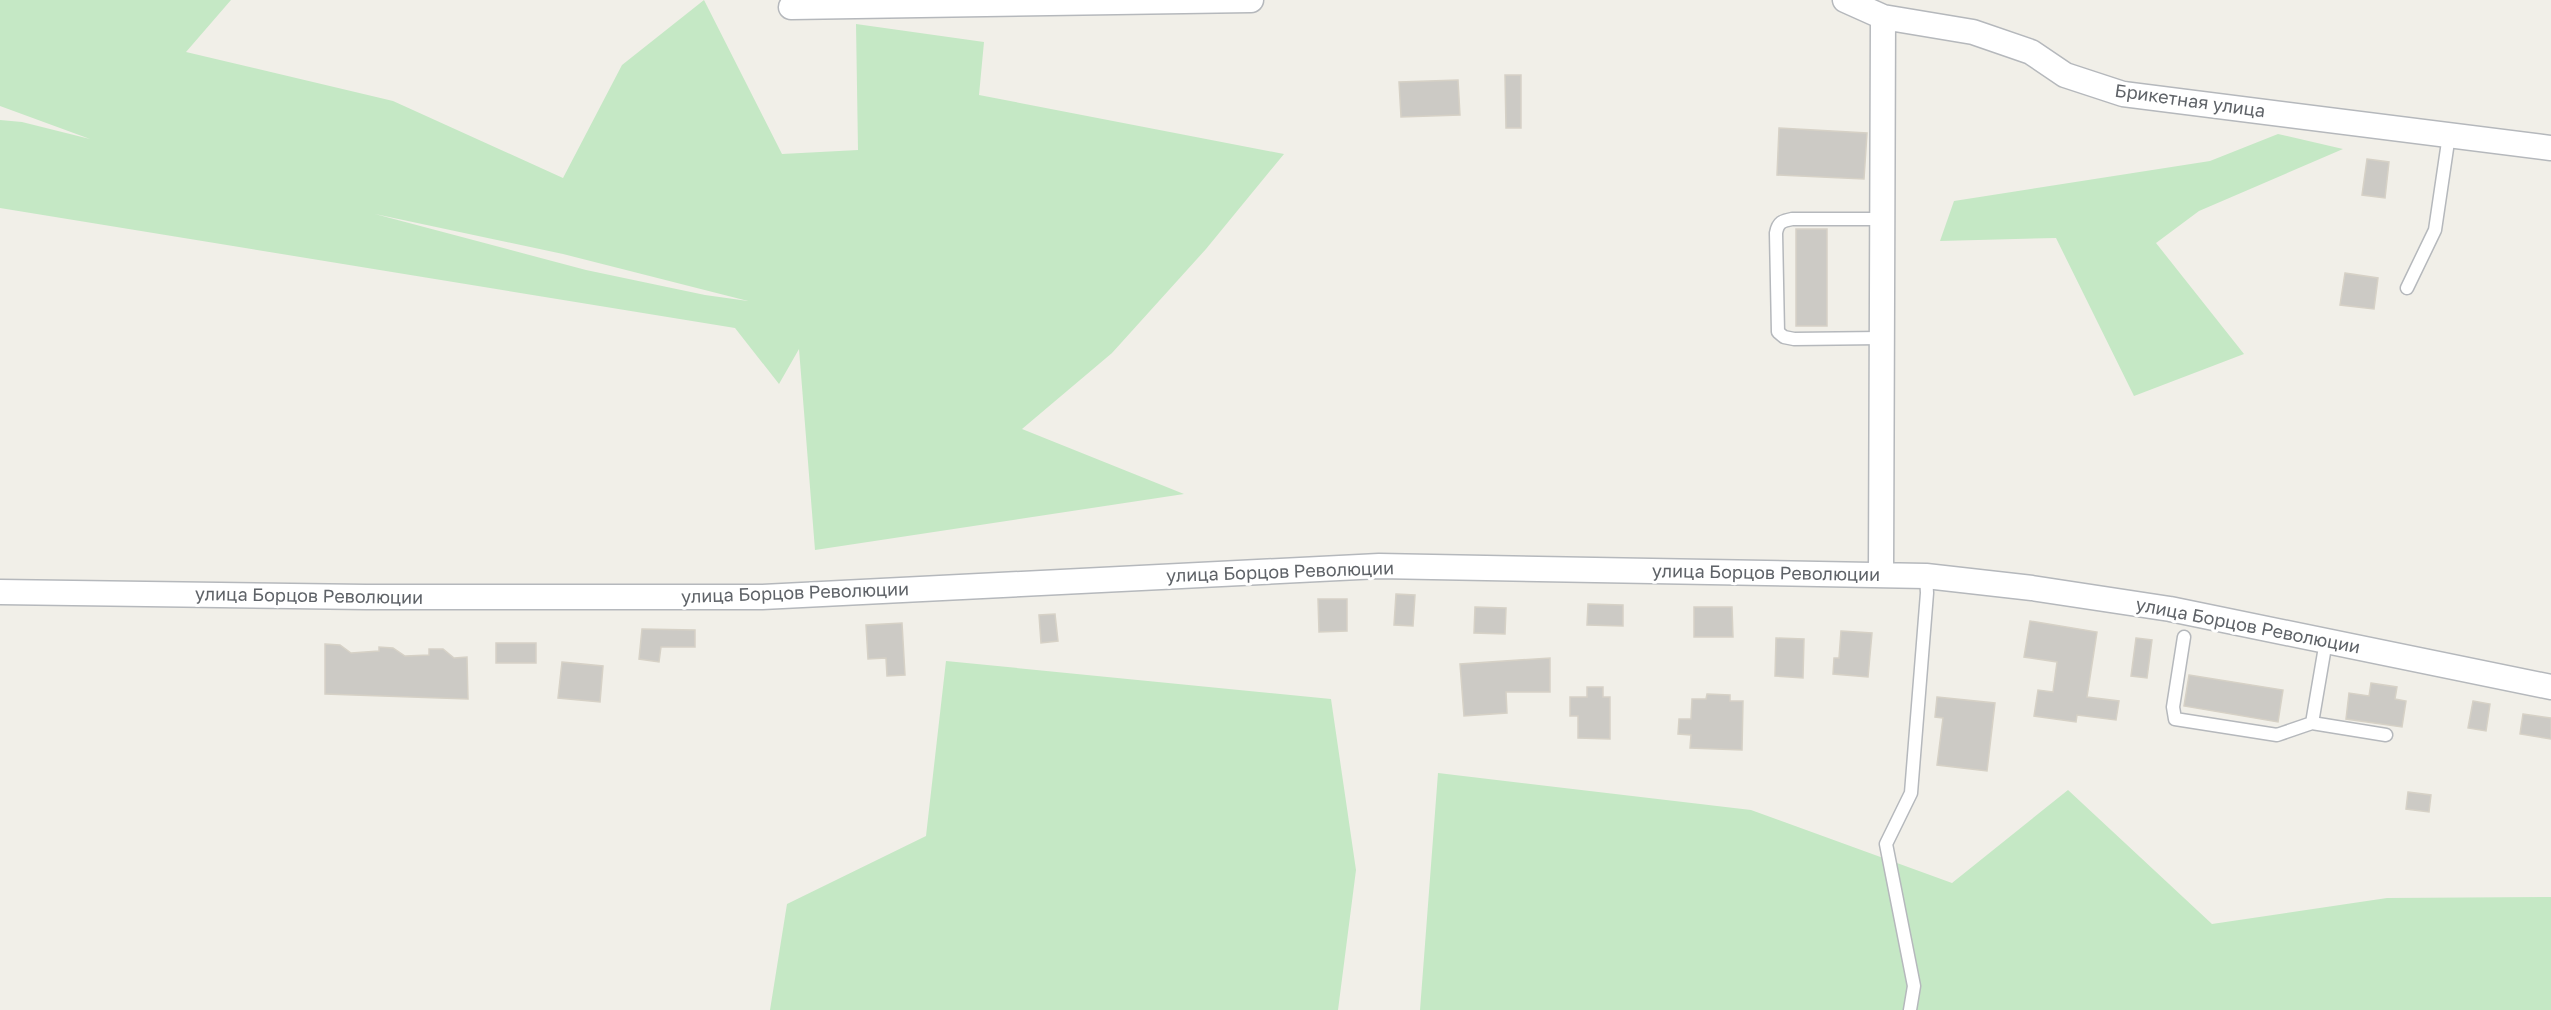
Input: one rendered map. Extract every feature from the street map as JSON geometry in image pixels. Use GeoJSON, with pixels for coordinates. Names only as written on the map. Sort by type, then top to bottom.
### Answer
{"type":"FeatureCollection","features":[{"type":"Feature","properties":{"kind":"street"},"geometry":{"type":"LineString","coordinates":[[791,7],[1251,0]]}},
{"type":"Feature","properties":{"kind":"street","name":"Брикетная улица"},"geometry":{"type":"LineString","coordinates":[[1845,0],[1883,17],[1973,32],[2031,52],[2065,75],[2123,94],[2551,148]]}},
{"type":"Feature","properties":{"kind":"street"},"geometry":{"type":"LineString","coordinates":[[1881,575],[1883,17]]}},
{"type":"Feature","properties":{"kind":"street","name":"улица Борцов Революции"},"geometry":{"type":"LineString","coordinates":[[0,592],[366,597],[762,597],[1379,566],[1926,576],[2032,588],[2170,609],[2551,687]]}},
{"type":"Feature","properties":{"kind":"lane"},"geometry":{"type":"LineString","coordinates":[[2408,288],[2435,230],[2449,135]]}},
{"type":"Feature","properties":{"kind":"lane"},"geometry":{"type":"LineString","coordinates":[[1881,338],[1794,339],[1784,337],[1778,332],[1776,233],[1782,221],[1792,219],[1882,219]]}},
{"type":"Feature","properties":{"kind":"lane"},"geometry":{"type":"LineString","coordinates":[[1910,1010],[1914,986],[1886,844],[1911,793],[1927,593],[1926,576]]}},
{"type":"Feature","properties":{"kind":"lane"},"geometry":{"type":"LineString","coordinates":[[2184,637],[2173,707],[2175,719],[2277,735],[2312,723],[2386,735]]}},
{"type":"Feature","properties":{"kind":"lane"},"geometry":{"type":"LineString","coordinates":[[2312,723],[2326,641]]}},
{"type":"Feature","properties":{"kind":"green space"},"geometry":{"type":"Polygon","coordinates":[[[0,0],[231,0],[186,52],[393,101],[563,178],[622,65],[704,0],[782,154],[858,150],[856,24],[984,42],[979,95],[1284,154],[1206,249],[1112,353],[1022,429],[1184,494],[815,550],[799,349],[779,384],[735,328],[0,208],[0,120],[22,122],[90,139],[0,106],[0,0]],[[375,214],[586,270],[705,295],[748,301],[563,254],[375,214]]]}},
{"type":"Feature","properties":{"kind":"green space"},"geometry":{"type":"Polygon","coordinates":[[[2278,134],[2343,149],[2199,211],[2156,243],[2244,354],[2134,396],[2056,238],[1940,241],[1954,201],[2210,161],[2278,134]]]}},
{"type":"Feature","properties":{"kind":"green space"},"geometry":{"type":"Polygon","coordinates":[[[946,661],[1331,699],[1356,870],[1338,1010],[770,1010],[787,904],[926,836],[946,661]]]}},
{"type":"Feature","properties":{"kind":"green space"},"geometry":{"type":"Polygon","coordinates":[[[1438,773],[1751,810],[1952,883],[2068,790],[2212,924],[2387,898],[2551,897],[2551,1010],[1420,1010],[1438,773]]]}},
{"type":"Feature","properties":{"kind":"building"},"geometry":{"type":"Polygon","coordinates":[[[1505,75],[1521,75],[1521,128],[1506,128],[1505,75]]]}},
{"type":"Feature","properties":{"kind":"building"},"geometry":{"type":"Polygon","coordinates":[[[1458,80],[1460,115],[1401,117],[1399,82],[1458,80]]]}},
{"type":"Feature","properties":{"kind":"building"},"geometry":{"type":"Polygon","coordinates":[[[1779,128],[1867,133],[1864,179],[1777,175],[1779,128]]]}},
{"type":"Feature","properties":{"kind":"building"},"geometry":{"type":"Polygon","coordinates":[[[2367,159],[2389,162],[2385,198],[2362,195],[2367,159]]]}},
{"type":"Feature","properties":{"kind":"building"},"geometry":{"type":"Polygon","coordinates":[[[1796,229],[1827,229],[1827,326],[1796,326],[1796,229]]]}},
{"type":"Feature","properties":{"kind":"building"},"geometry":{"type":"Polygon","coordinates":[[[2345,273],[2378,278],[2374,309],[2340,305],[2345,273]]]}},
{"type":"Feature","properties":{"kind":"building"},"geometry":{"type":"Polygon","coordinates":[[[1396,594],[1415,595],[1413,626],[1394,625],[1396,594]]]}},
{"type":"Feature","properties":{"kind":"building"},"geometry":{"type":"Polygon","coordinates":[[[1318,599],[1347,599],[1347,631],[1319,632],[1318,599]]]}},
{"type":"Feature","properties":{"kind":"building"},"geometry":{"type":"Polygon","coordinates":[[[1588,604],[1623,605],[1623,626],[1587,625],[1588,604]]]}},
{"type":"Feature","properties":{"kind":"building"},"geometry":{"type":"Polygon","coordinates":[[[1475,607],[1506,608],[1505,634],[1474,633],[1475,607]]]}},
{"type":"Feature","properties":{"kind":"building"},"geometry":{"type":"Polygon","coordinates":[[[1694,607],[1732,607],[1733,637],[1694,637],[1694,607]]]}},
{"type":"Feature","properties":{"kind":"building"},"geometry":{"type":"Polygon","coordinates":[[[1055,614],[1058,641],[1041,643],[1039,615],[1055,614]]]}},
{"type":"Feature","properties":{"kind":"building"},"geometry":{"type":"Polygon","coordinates":[[[2030,621],[2097,632],[2087,697],[2119,701],[2116,720],[2077,715],[2076,722],[2034,716],[2038,690],[2053,692],[2057,662],[2024,657],[2030,621]]]}},
{"type":"Feature","properties":{"kind":"building"},"geometry":{"type":"Polygon","coordinates":[[[902,623],[905,675],[887,676],[886,658],[868,659],[866,625],[902,623]]]}},
{"type":"Feature","properties":{"kind":"building"},"geometry":{"type":"Polygon","coordinates":[[[642,629],[695,630],[695,647],[661,647],[659,662],[639,659],[642,629]]]}},
{"type":"Feature","properties":{"kind":"building"},"geometry":{"type":"Polygon","coordinates":[[[1841,631],[1872,633],[1868,677],[1833,674],[1834,658],[1839,658],[1841,631]]]}},
{"type":"Feature","properties":{"kind":"building"},"geometry":{"type":"Polygon","coordinates":[[[1776,638],[1804,639],[1803,678],[1775,676],[1776,638]]]}},
{"type":"Feature","properties":{"kind":"building"},"geometry":{"type":"Polygon","coordinates":[[[2136,638],[2152,640],[2147,678],[2131,676],[2136,638]]]}},
{"type":"Feature","properties":{"kind":"building"},"geometry":{"type":"Polygon","coordinates":[[[496,643],[536,643],[536,663],[496,663],[496,643]]]}},
{"type":"Feature","properties":{"kind":"building"},"geometry":{"type":"Polygon","coordinates":[[[325,644],[340,645],[351,653],[379,651],[379,647],[393,648],[405,656],[429,655],[429,649],[443,649],[454,658],[467,657],[468,699],[325,694],[325,644]]]}},
{"type":"Feature","properties":{"kind":"building"},"geometry":{"type":"Polygon","coordinates":[[[1550,658],[1550,692],[1506,692],[1507,713],[1464,716],[1460,664],[1550,658]]]}},
{"type":"Feature","properties":{"kind":"building"},"geometry":{"type":"Polygon","coordinates":[[[562,662],[603,666],[600,702],[558,698],[562,662]]]}},
{"type":"Feature","properties":{"kind":"building"},"geometry":{"type":"Polygon","coordinates":[[[2189,675],[2283,690],[2278,722],[2184,706],[2189,675]]]}},
{"type":"Feature","properties":{"kind":"building"},"geometry":{"type":"Polygon","coordinates":[[[2371,683],[2397,687],[2395,699],[2406,701],[2402,727],[2346,719],[2349,693],[2369,696],[2371,683]]]}},
{"type":"Feature","properties":{"kind":"building"},"geometry":{"type":"Polygon","coordinates":[[[1587,687],[1603,687],[1603,697],[1610,697],[1610,739],[1578,738],[1578,716],[1570,716],[1570,697],[1587,697],[1587,687]]]}},
{"type":"Feature","properties":{"kind":"building"},"geometry":{"type":"Polygon","coordinates":[[[1707,694],[1730,695],[1730,701],[1743,701],[1742,750],[1690,748],[1691,735],[1678,734],[1679,719],[1691,719],[1692,699],[1706,699],[1707,694]]]}},
{"type":"Feature","properties":{"kind":"building"},"geometry":{"type":"Polygon","coordinates":[[[1937,697],[1995,703],[1987,771],[1937,765],[1943,718],[1935,717],[1937,697]]]}},
{"type":"Feature","properties":{"kind":"building"},"geometry":{"type":"Polygon","coordinates":[[[2473,701],[2490,704],[2486,731],[2468,728],[2473,701]]]}},
{"type":"Feature","properties":{"kind":"building"},"geometry":{"type":"Polygon","coordinates":[[[2523,714],[2551,718],[2551,739],[2520,734],[2523,714]]]}},
{"type":"Feature","properties":{"kind":"building"},"geometry":{"type":"Polygon","coordinates":[[[2408,792],[2431,795],[2429,812],[2406,809],[2408,792]]]}}]}
